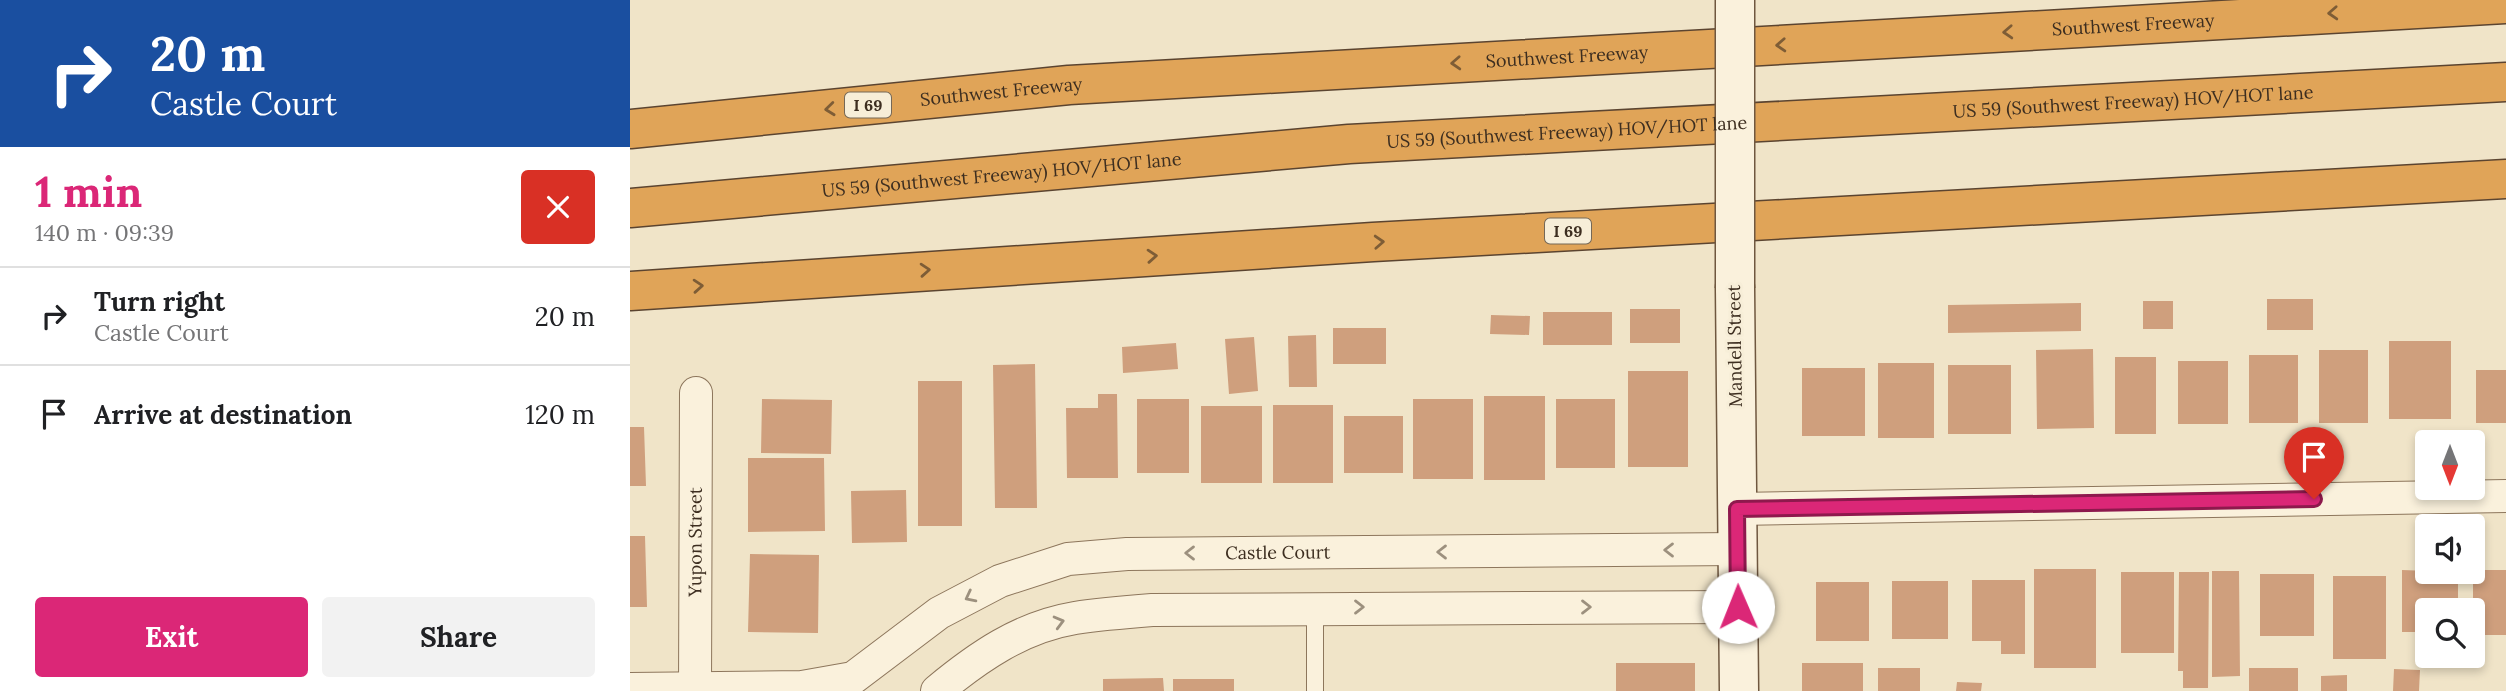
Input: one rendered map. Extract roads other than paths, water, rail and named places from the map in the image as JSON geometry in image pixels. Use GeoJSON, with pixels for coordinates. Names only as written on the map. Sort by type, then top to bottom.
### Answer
{"type":"FeatureCollection","features":[{"type":"Feature","properties":{"kind":"highway","name":"Southwest Freeway"},"geometry":{"type":"LineString","coordinates":[[630,129],[1069,85],[2506,4]]}},
{"type":"Feature","properties":{"kind":"highway","name":"US 59 (Southwest Freeway) HOV/HOT lane"},"geometry":{"type":"LineString","coordinates":[[630,208],[1349,144],[2506,82]]}},
{"type":"Feature","properties":{"kind":"highway","name":"I 69"},"geometry":{"type":"LineString","coordinates":[[630,291],[1373,242],[2506,179]]}},
{"type":"Feature","properties":{"kind":"street","name":"Mandell Street"},"geometry":{"type":"LineString","coordinates":[[1735,0],[1739,691]]}},
{"type":"Feature","properties":{"kind":"street","name":"Yupon Street"},"geometry":{"type":"LineString","coordinates":[[695,689],[696,393]]}},
{"type":"Feature","properties":{"kind":"street"},"geometry":{"type":"LineString","coordinates":[[1737,509],[2506,496]]}},
{"type":"Feature","properties":{"kind":"street","name":"Castle Court"},"geometry":{"type":"LineString","coordinates":[[630,689],[854,684],[939,613],[1000,581],[1068,559],[1127,554],[1737,550]]}},
{"type":"Feature","properties":{"kind":"street"},"geometry":{"type":"LineString","coordinates":[[937,691],[971,662],[998,645],[1075,618],[1152,610],[1315,607],[1738,607]]}},
{"type":"Feature","properties":{"kind":"lane"},"geometry":{"type":"LineString","coordinates":[[1315,607],[1315,691]]}}]}
